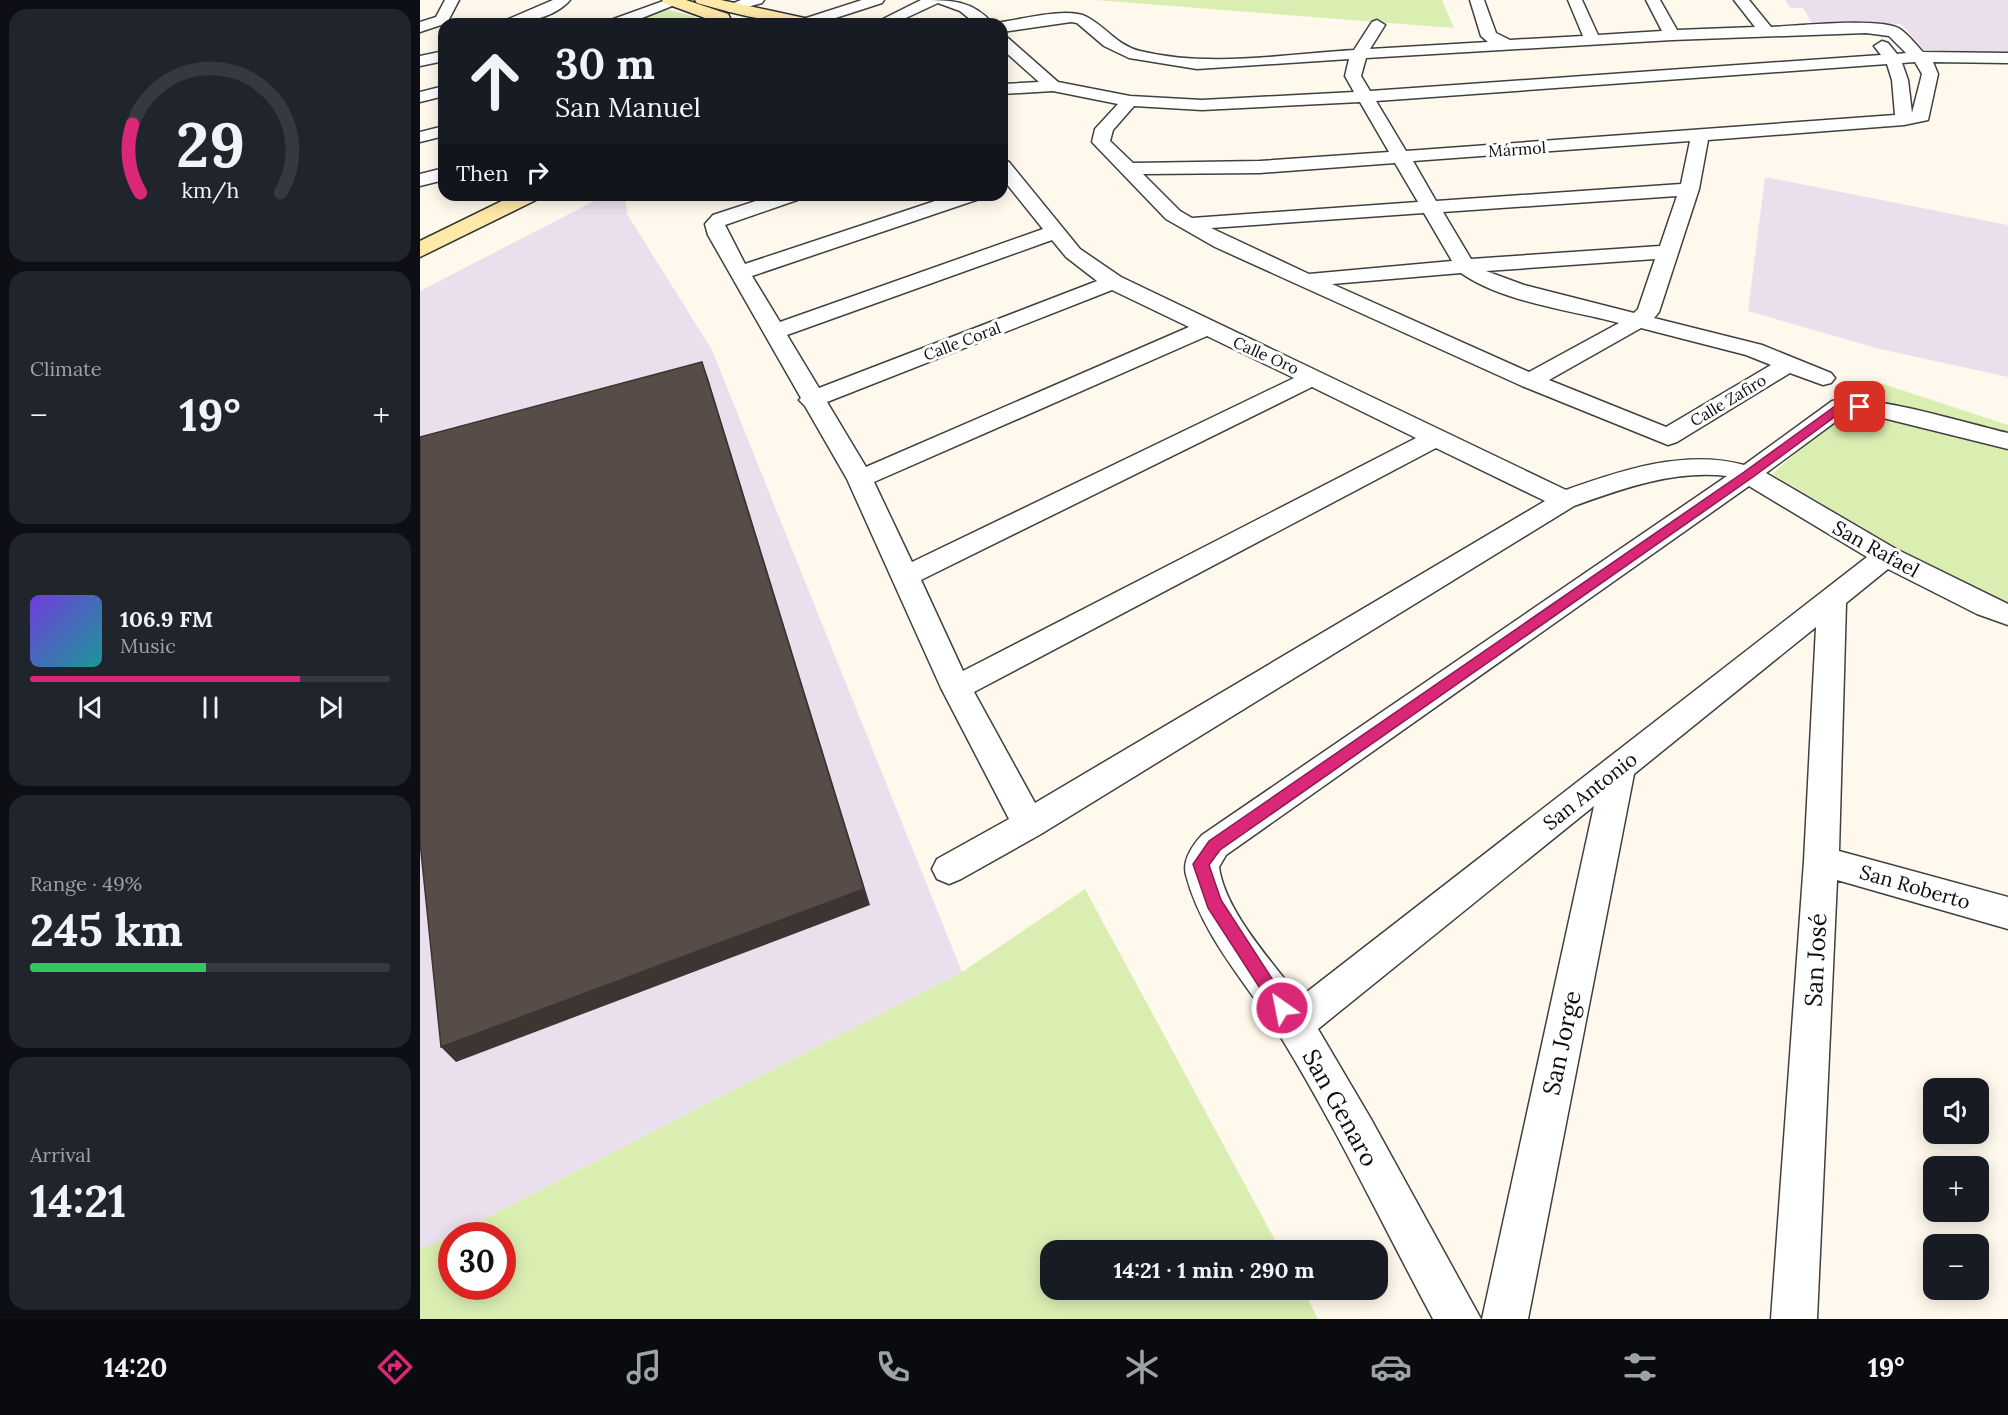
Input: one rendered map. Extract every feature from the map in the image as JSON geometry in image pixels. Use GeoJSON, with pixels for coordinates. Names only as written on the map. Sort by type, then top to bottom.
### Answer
{"type":"FeatureCollection","features":[{"type":"Feature","properties":{"kind":"street"},"geometry":{"type":"LineString","coordinates":[[443,18],[452,0]]}},
{"type":"Feature","properties":{"kind":"street"},"geometry":{"type":"LineString","coordinates":[[522,18],[558,5],[563,0]]}},
{"type":"Feature","properties":{"kind":"street"},"geometry":{"type":"LineString","coordinates":[[703,0],[729,8],[781,18]]}},
{"type":"Feature","properties":{"kind":"street"},"geometry":{"type":"LineString","coordinates":[[729,8],[757,0]]}},
{"type":"Feature","properties":{"kind":"street"},"geometry":{"type":"LineString","coordinates":[[822,18],[877,0]]}},
{"type":"Feature","properties":{"kind":"street"},"geometry":{"type":"LineString","coordinates":[[879,18],[916,0]]}},
{"type":"Feature","properties":{"kind":"street"},"geometry":{"type":"LineString","coordinates":[[894,18],[933,0]]}},
{"type":"Feature","properties":{"kind":"street"},"geometry":{"type":"LineString","coordinates":[[1477,0],[1489,36],[1507,45]]}},
{"type":"Feature","properties":{"kind":"street"},"geometry":{"type":"LineString","coordinates":[[1575,0],[1593,40]]}},
{"type":"Feature","properties":{"kind":"street"},"geometry":{"type":"LineString","coordinates":[[1653,0],[1672,35]]}},
{"type":"Feature","properties":{"kind":"street"},"geometry":{"type":"LineString","coordinates":[[1741,0],[1766,31]]}},
{"type":"Feature","properties":{"kind":"street"},"geometry":{"type":"LineString","coordinates":[[629,18],[674,1],[726,18]]}},
{"type":"Feature","properties":{"kind":"street"},"geometry":{"type":"LineString","coordinates":[[930,18],[952,2],[976,18]]}},
{"type":"Feature","properties":{"kind":"street"},"geometry":{"type":"LineString","coordinates":[[1008,26],[1071,17],[1082,21],[1120,50],[1153,60],[1197,64],[1672,35],[1866,28],[1893,31],[1922,57],[1930,74],[1922,116],[1904,120],[1901,76],[1894,59],[1866,28]]}},
{"type":"Feature","properties":{"kind":"street"},"geometry":{"type":"LineString","coordinates":[[420,27],[438,21]]}},
{"type":"Feature","properties":{"kind":"street"},"geometry":{"type":"LineString","coordinates":[[1377,25],[1359,54],[1353,74],[1368,104],[1433,207],[1466,266],[1485,280],[1498,285],[1754,350],[1823,378]]}},
{"type":"Feature","properties":{"kind":"street"},"geometry":{"type":"LineString","coordinates":[[1008,45],[1053,86]]}},
{"type":"Feature","properties":{"kind":"street"},"geometry":{"type":"LineString","coordinates":[[420,61],[438,57]]}},
{"type":"Feature","properties":{"kind":"street"},"geometry":{"type":"LineString","coordinates":[[1173,121],[1894,59],[2008,58]]}},
{"type":"Feature","properties":{"kind":"street"},"geometry":{"type":"LineString","coordinates":[[1877,78],[1930,74],[2008,73]]}},
{"type":"Feature","properties":{"kind":"street"},"geometry":{"type":"LineString","coordinates":[[1076,108],[1368,104],[1807,82]]}},
{"type":"Feature","properties":{"kind":"street"},"geometry":{"type":"LineString","coordinates":[[1008,89],[1053,86],[1124,108],[1148,119]]}},
{"type":"Feature","properties":{"kind":"street"},"geometry":{"type":"LineString","coordinates":[[420,97],[438,92]]}},
{"type":"Feature","properties":{"kind":"street"},"geometry":{"type":"LineString","coordinates":[[1008,105],[1044,103]]}},
{"type":"Feature","properties":{"kind":"street"},"geometry":{"type":"LineString","coordinates":[[1124,108],[1104,129],[1101,142],[1186,224],[1530,381],[1638,321],[1653,305],[1689,189],[1700,135]]}},
{"type":"Feature","properties":{"kind":"street","name":"Mármol"},"geometry":{"type":"LineString","coordinates":[[1130,169],[1260,167],[1904,120]]}},
{"type":"Feature","properties":{"kind":"street"},"geometry":{"type":"LineString","coordinates":[[420,137],[438,132]]}},
{"type":"Feature","properties":{"kind":"street"},"geometry":{"type":"LineString","coordinates":[[420,180],[438,176]]}},
{"type":"Feature","properties":{"kind":"street","name":"Calle Oro"},"geometry":{"type":"LineString","coordinates":[[1008,180],[1084,263],[1113,282],[1206,328],[1315,377],[1565,500]]}},
{"type":"Feature","properties":{"kind":"street"},"geometry":{"type":"LineString","coordinates":[[1186,224],[1689,189]]}},
{"type":"Feature","properties":{"kind":"street"},"geometry":{"type":"LineString","coordinates":[[420,241],[504,201]]}},
{"type":"Feature","properties":{"kind":"street"},"geometry":{"type":"LineString","coordinates":[[420,250],[519,201]]}},
{"type":"Feature","properties":{"kind":"street"},"geometry":{"type":"LineString","coordinates":[[774,201],[730,215],[715,224],[718,235],[811,400],[860,479],[956,688],[1029,824]]}},
{"type":"Feature","properties":{"kind":"street"},"geometry":{"type":"LineString","coordinates":[[739,273],[954,201]]}},
{"type":"Feature","properties":{"kind":"street"},"geometry":{"type":"LineString","coordinates":[[773,332],[1054,232]]}},
{"type":"Feature","properties":{"kind":"street"},"geometry":{"type":"LineString","coordinates":[[1309,281],[1466,266],[1668,252]]}},
{"type":"Feature","properties":{"kind":"street","name":"Calle Coral"},"geometry":{"type":"LineString","coordinates":[[811,400],[1113,282]]}},
{"type":"Feature","properties":{"kind":"street"},"geometry":{"type":"LineString","coordinates":[[860,479],[1206,328]]}},
{"type":"Feature","properties":{"kind":"street","name":"Calle Zafiro"},"geometry":{"type":"LineString","coordinates":[[1530,381],[1668,437],[1789,364]]}},
{"type":"Feature","properties":{"kind":"street"},"geometry":{"type":"LineString","coordinates":[[906,576],[1315,377]]}},
{"type":"Feature","properties":{"kind":"street"},"geometry":{"type":"LineString","coordinates":[[1749,474],[1841,406],[1875,409],[2008,441]]}},
{"type":"Feature","properties":{"kind":"street"},"geometry":{"type":"LineString","coordinates":[[956,688],[1437,437]]}},
{"type":"Feature","properties":{"kind":"street","name":"San Rafael"},"geometry":{"type":"LineString","coordinates":[[949,869],[1029,824],[1565,500],[1628,478],[1675,470],[1718,466],[1734,468],[1749,474],[1886,556],[1987,607],[2008,615]]}},
{"type":"Feature","properties":{"kind":"street","name":"San Genaro"},"geometry":{"type":"LineString","coordinates":[[1458,1319],[1294,1025],[1214,903],[1201,864],[1214,845],[1749,474]]}},
{"type":"Feature","properties":{"kind":"street","name":"San Antonio"},"geometry":{"type":"LineString","coordinates":[[1294,1025],[1886,556]]}},
{"type":"Feature","properties":{"kind":"street","name":"San José"},"geometry":{"type":"LineString","coordinates":[[1794,1319],[1821,861],[1832,601]]}},
{"type":"Feature","properties":{"kind":"street","name":"San Jorge"},"geometry":{"type":"LineString","coordinates":[[1505,1319],[1618,768]]}},
{"type":"Feature","properties":{"kind":"street","name":"San Roberto"},"geometry":{"type":"LineString","coordinates":[[1821,861],[2008,913]]}},
{"type":"Feature","properties":{"kind":"shaded area"},"geometry":{"type":"Polygon","coordinates":[[[1785,0],[2008,0],[2008,52],[1924,50],[1901,24],[1812,23],[1803,8],[1790,8],[1785,0]]]}},
{"type":"Feature","properties":{"kind":"shaded area"},"geometry":{"type":"Polygon","coordinates":[[[1765,177],[2008,225],[2008,377],[1880,349],[1748,311],[1765,177]]]}},
{"type":"Feature","properties":{"kind":"shaded area"},"geometry":{"type":"Polygon","coordinates":[[[594,201],[626,201],[627,214],[712,350],[962,972],[478,1222],[438,1222],[438,1257],[420,1319],[420,291],[594,201]]]}},
{"type":"Feature","properties":{"kind":"green space"},"geometry":{"type":"Polygon","coordinates":[[[1095,0],[1442,0],[1454,28],[1095,0]]]}},
{"type":"Feature","properties":{"kind":"green space"},"geometry":{"type":"Polygon","coordinates":[[[663,8],[697,18],[634,18],[663,8]]]}},
{"type":"Feature","properties":{"kind":"green space"},"geometry":{"type":"Polygon","coordinates":[[[1877,382],[2008,425],[2008,602],[1976,595],[1772,474],[1877,382]]]}},
{"type":"Feature","properties":{"kind":"green space"},"geometry":{"type":"Polygon","coordinates":[[[1085,889],[1275,1240],[1040,1240],[1040,1300],[1308,1300],[1318,1319],[420,1319],[420,1249],[438,1242],[438,1300],[516,1300],[516,1222],[478,1222],[962,972],[1085,889]]]}},
{"type":"Feature","properties":{"kind":"building"},"geometry":{"type":"Polygon","coordinates":[[[702,362],[864,889],[441,1047],[420,842],[420,437],[702,362]]]}},
{"type":"Feature","properties":{"kind":"route"},"geometry":{"type":"LineString","coordinates":[[1282,1008],[1214,903],[1203,877],[1201,864],[1214,845],[1749,474],[1841,406],[1860,407]]}}]}
